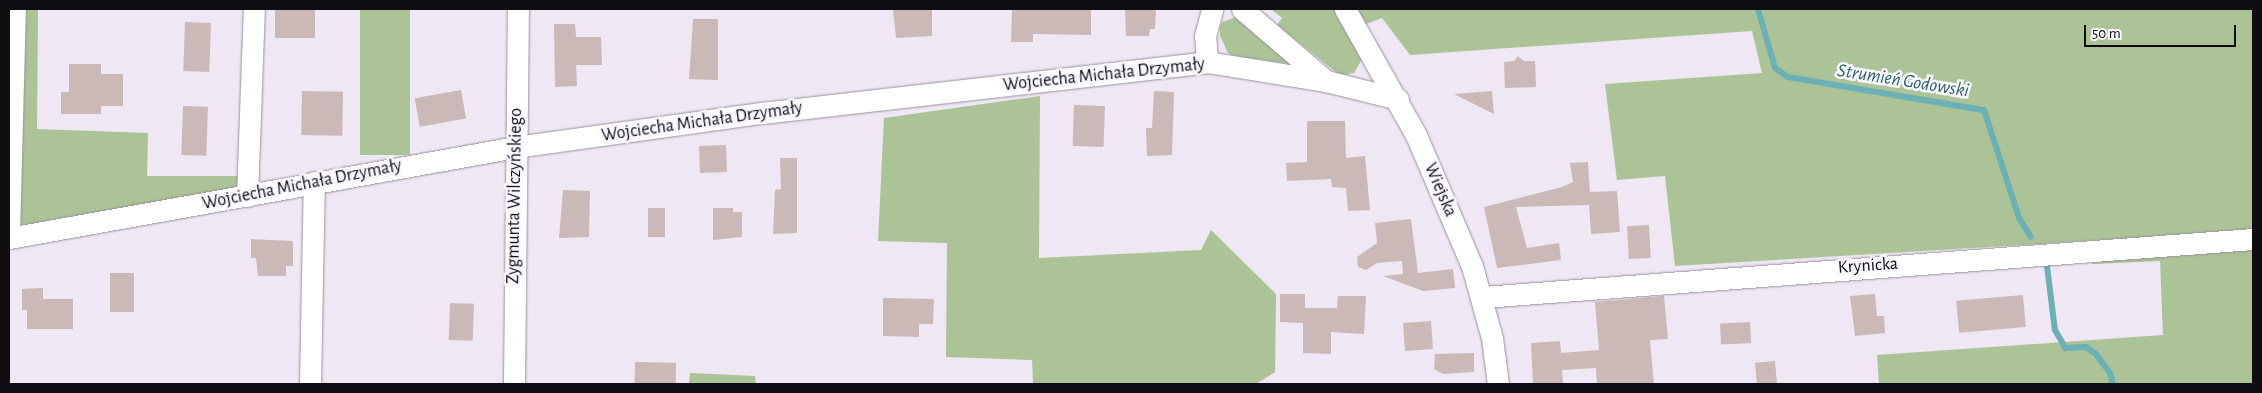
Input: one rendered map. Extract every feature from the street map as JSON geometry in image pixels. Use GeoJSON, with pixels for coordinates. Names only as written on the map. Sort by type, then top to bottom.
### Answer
{"type":"FeatureCollection","features":[{"type":"Feature","properties":{"kind":"street"},"geometry":{"type":"LineString","coordinates":[[9,234],[15,9]]}},
{"type":"Feature","properties":{"kind":"street"},"geometry":{"type":"LineString","coordinates":[[247,196],[254,9]]}},
{"type":"Feature","properties":{"kind":"street","name":"Zygmunta Wilczyńskiego"},"geometry":{"type":"LineString","coordinates":[[514,384],[518,9]]}},
{"type":"Feature","properties":{"kind":"street"},"geometry":{"type":"LineString","coordinates":[[1207,62],[1205,36],[1212,9]]}},
{"type":"Feature","properties":{"kind":"street"},"geometry":{"type":"LineString","coordinates":[[1242,9],[1326,81]]}},
{"type":"Feature","properties":{"kind":"street","name":"Wiejska"},"geometry":{"type":"LineString","coordinates":[[1345,9],[1398,99],[1440,189],[1482,296],[1498,384]]}},
{"type":"Feature","properties":{"kind":"street","name":"Wojciecha Michała Drzymały"},"geometry":{"type":"LineString","coordinates":[[9,238],[516,147],[762,113],[1207,62],[1326,81],[1398,99]]}},
{"type":"Feature","properties":{"kind":"street"},"geometry":{"type":"LineString","coordinates":[[310,384],[314,182]]}},
{"type":"Feature","properties":{"kind":"street","name":"Krynicka"},"geometry":{"type":"LineString","coordinates":[[1482,296],[2253,239]]}},
{"type":"Feature","properties":{"kind":"green space"},"geometry":{"type":"Polygon","coordinates":[[[9,9],[38,9],[37,129],[148,133],[147,176],[242,176],[241,183],[231,190],[9,229],[9,9]]]}},
{"type":"Feature","properties":{"kind":"green space"},"geometry":{"type":"Polygon","coordinates":[[[360,9],[410,9],[410,155],[360,155],[360,9]]]}},
{"type":"Feature","properties":{"kind":"green space"},"geometry":{"type":"Polygon","coordinates":[[[1271,9],[2253,9],[2253,231],[1675,266],[1665,176],[1617,180],[1605,84],[1762,73],[1752,31],[1410,55],[1382,18],[1350,30],[1361,53],[1361,61],[1354,73],[1344,75],[1337,73],[1277,25],[1282,18],[1271,9]]]}},
{"type":"Feature","properties":{"kind":"green space"},"geometry":{"type":"Polygon","coordinates":[[[1236,17],[1294,64],[1236,57],[1228,53],[1220,36],[1220,27],[1222,22],[1236,17]]]}},
{"type":"Feature","properties":{"kind":"green space"},"geometry":{"type":"Polygon","coordinates":[[[1040,96],[1039,258],[1201,250],[1211,230],[1276,294],[1275,372],[1256,384],[1033,384],[1032,360],[946,357],[947,243],[878,241],[884,118],[1040,96]]]}},
{"type":"Feature","properties":{"kind":"green space"},"geometry":{"type":"Polygon","coordinates":[[[2253,243],[2253,384],[1879,384],[1877,355],[2163,335],[2160,261],[2092,264],[2092,255],[2253,243]]]}},
{"type":"Feature","properties":{"kind":"green space"},"geometry":{"type":"Polygon","coordinates":[[[690,373],[755,376],[756,384],[689,384],[690,373]]]}},
{"type":"Feature","properties":{"kind":"building"},"geometry":{"type":"Polygon","coordinates":[[[275,9],[315,9],[315,38],[275,38],[275,9]]]}},
{"type":"Feature","properties":{"kind":"building"},"geometry":{"type":"Polygon","coordinates":[[[893,9],[932,9],[932,36],[896,38],[893,9]]]}},
{"type":"Feature","properties":{"kind":"building"},"geometry":{"type":"Polygon","coordinates":[[[1012,9],[1091,9],[1091,35],[1033,34],[1033,42],[1011,42],[1012,9]]]}},
{"type":"Feature","properties":{"kind":"building"},"geometry":{"type":"Polygon","coordinates":[[[1125,9],[1156,9],[1155,29],[1150,29],[1149,36],[1126,36],[1125,9]]]}},
{"type":"Feature","properties":{"kind":"building"},"geometry":{"type":"Polygon","coordinates":[[[693,19],[718,19],[718,80],[689,79],[693,19]]]}},
{"type":"Feature","properties":{"kind":"building"},"geometry":{"type":"Polygon","coordinates":[[[185,22],[211,23],[209,72],[183,71],[185,22]]]}},
{"type":"Feature","properties":{"kind":"building"},"geometry":{"type":"Polygon","coordinates":[[[554,24],[575,24],[576,37],[601,37],[602,65],[576,65],[577,86],[555,87],[554,24]]]}},
{"type":"Feature","properties":{"kind":"building"},"geometry":{"type":"Polygon","coordinates":[[[1518,56],[1524,61],[1535,61],[1536,87],[1505,88],[1504,62],[1514,61],[1518,56]]]}},
{"type":"Feature","properties":{"kind":"building"},"geometry":{"type":"Polygon","coordinates":[[[69,64],[101,64],[101,74],[123,74],[123,106],[101,106],[101,114],[61,114],[61,92],[69,92],[69,64]]]}},
{"type":"Feature","properties":{"kind":"building"},"geometry":{"type":"Polygon","coordinates":[[[461,90],[466,119],[420,127],[415,98],[461,90]]]}},
{"type":"Feature","properties":{"kind":"building"},"geometry":{"type":"Polygon","coordinates":[[[302,91],[343,92],[342,136],[301,135],[302,91]]]}},
{"type":"Feature","properties":{"kind":"building"},"geometry":{"type":"Polygon","coordinates":[[[1154,91],[1174,92],[1172,155],[1147,156],[1146,128],[1152,128],[1154,91]]]}},
{"type":"Feature","properties":{"kind":"building"},"geometry":{"type":"Polygon","coordinates":[[[1492,91],[1494,114],[1454,94],[1492,91]]]}},
{"type":"Feature","properties":{"kind":"building"},"geometry":{"type":"Polygon","coordinates":[[[1074,105],[1105,106],[1104,147],[1073,146],[1074,105]]]}},
{"type":"Feature","properties":{"kind":"building"},"geometry":{"type":"Polygon","coordinates":[[[183,106],[208,107],[206,156],[181,155],[183,106]]]}},
{"type":"Feature","properties":{"kind":"building"},"geometry":{"type":"Polygon","coordinates":[[[1307,121],[1345,121],[1346,158],[1365,156],[1370,210],[1348,211],[1346,188],[1332,187],[1331,179],[1287,181],[1286,163],[1307,162],[1307,121]]]}},
{"type":"Feature","properties":{"kind":"building"},"geometry":{"type":"Polygon","coordinates":[[[726,145],[727,172],[700,173],[699,146],[726,145]]]}},
{"type":"Feature","properties":{"kind":"building"},"geometry":{"type":"Polygon","coordinates":[[[780,158],[797,158],[797,233],[773,234],[775,190],[781,189],[780,158]]]}},
{"type":"Feature","properties":{"kind":"building"},"geometry":{"type":"Polygon","coordinates":[[[1588,162],[1590,192],[1617,191],[1620,232],[1591,234],[1589,205],[1516,207],[1527,248],[1559,243],[1561,260],[1497,268],[1484,207],[1562,187],[1573,182],[1570,163],[1588,162]]]}},
{"type":"Feature","properties":{"kind":"building"},"geometry":{"type":"Polygon","coordinates":[[[563,190],[590,191],[589,237],[559,238],[563,190]]]}},
{"type":"Feature","properties":{"kind":"building"},"geometry":{"type":"Polygon","coordinates":[[[648,208],[665,208],[665,237],[648,237],[648,208]]]}},
{"type":"Feature","properties":{"kind":"building"},"geometry":{"type":"Polygon","coordinates":[[[713,208],[733,208],[733,212],[742,212],[742,237],[713,240],[713,208]]]}},
{"type":"Feature","properties":{"kind":"building"},"geometry":{"type":"Polygon","coordinates":[[[1411,219],[1418,273],[1453,269],[1455,288],[1423,291],[1383,276],[1403,274],[1402,261],[1377,263],[1366,270],[1358,267],[1357,257],[1377,243],[1375,223],[1411,219]]]}},
{"type":"Feature","properties":{"kind":"building"},"geometry":{"type":"Polygon","coordinates":[[[1649,225],[1651,258],[1629,259],[1627,226],[1649,225]]]}},
{"type":"Feature","properties":{"kind":"building"},"geometry":{"type":"Polygon","coordinates":[[[251,239],[293,241],[293,266],[286,266],[286,276],[258,276],[256,258],[251,258],[251,239]]]}},
{"type":"Feature","properties":{"kind":"building"},"geometry":{"type":"Polygon","coordinates":[[[110,273],[134,273],[134,312],[110,312],[110,273]]]}},
{"type":"Feature","properties":{"kind":"building"},"geometry":{"type":"Polygon","coordinates":[[[43,288],[43,299],[73,299],[73,329],[27,329],[27,310],[22,310],[22,289],[43,288]]]}},
{"type":"Feature","properties":{"kind":"building"},"geometry":{"type":"Polygon","coordinates":[[[1280,294],[1305,294],[1305,308],[1337,308],[1338,296],[1366,296],[1364,334],[1331,332],[1331,354],[1303,353],[1303,323],[1280,322],[1280,294]]]}},
{"type":"Feature","properties":{"kind":"building"},"geometry":{"type":"Polygon","coordinates":[[[1875,294],[1877,316],[1884,316],[1885,333],[1855,336],[1850,296],[1875,294]]]}},
{"type":"Feature","properties":{"kind":"building"},"geometry":{"type":"Polygon","coordinates":[[[2023,295],[2026,327],[1959,333],[1956,301],[2023,295]]]}},
{"type":"Feature","properties":{"kind":"building"},"geometry":{"type":"Polygon","coordinates":[[[1664,296],[1668,339],[1650,340],[1654,384],[1597,384],[1596,368],[1562,370],[1563,384],[1533,384],[1531,343],[1560,341],[1561,353],[1599,350],[1595,302],[1664,296]]]}},
{"type":"Feature","properties":{"kind":"building"},"geometry":{"type":"Polygon","coordinates":[[[883,298],[934,299],[933,324],[919,324],[919,337],[883,336],[883,298]]]}},
{"type":"Feature","properties":{"kind":"building"},"geometry":{"type":"Polygon","coordinates":[[[450,303],[474,304],[473,341],[449,340],[450,303]]]}},
{"type":"Feature","properties":{"kind":"building"},"geometry":{"type":"Polygon","coordinates":[[[1431,321],[1433,349],[1405,351],[1403,323],[1431,321]]]}},
{"type":"Feature","properties":{"kind":"building"},"geometry":{"type":"Polygon","coordinates":[[[1750,322],[1751,343],[1721,345],[1720,324],[1750,322]]]}},
{"type":"Feature","properties":{"kind":"building"},"geometry":{"type":"Polygon","coordinates":[[[1474,353],[1474,372],[1443,374],[1434,369],[1435,354],[1474,353]]]}},
{"type":"Feature","properties":{"kind":"building"},"geometry":{"type":"Polygon","coordinates":[[[1775,361],[1777,384],[1757,384],[1755,363],[1775,361]]]}},
{"type":"Feature","properties":{"kind":"building"},"geometry":{"type":"Polygon","coordinates":[[[635,362],[676,363],[676,384],[635,384],[635,362]]]}},
{"type":"Feature","properties":{"kind":"waterway","name":"Strumień Godowski"},"geometry":{"type":"LineString","coordinates":[[1758,9],[1775,68],[1788,77],[1984,110],[2019,218],[2031,237]]}},
{"type":"Feature","properties":{"kind":"waterway","name":"Strumień Godowski"},"geometry":{"type":"LineString","coordinates":[[2047,266],[2055,330],[2065,348],[2086,347],[2095,353],[2110,373],[2113,384]]}}]}
